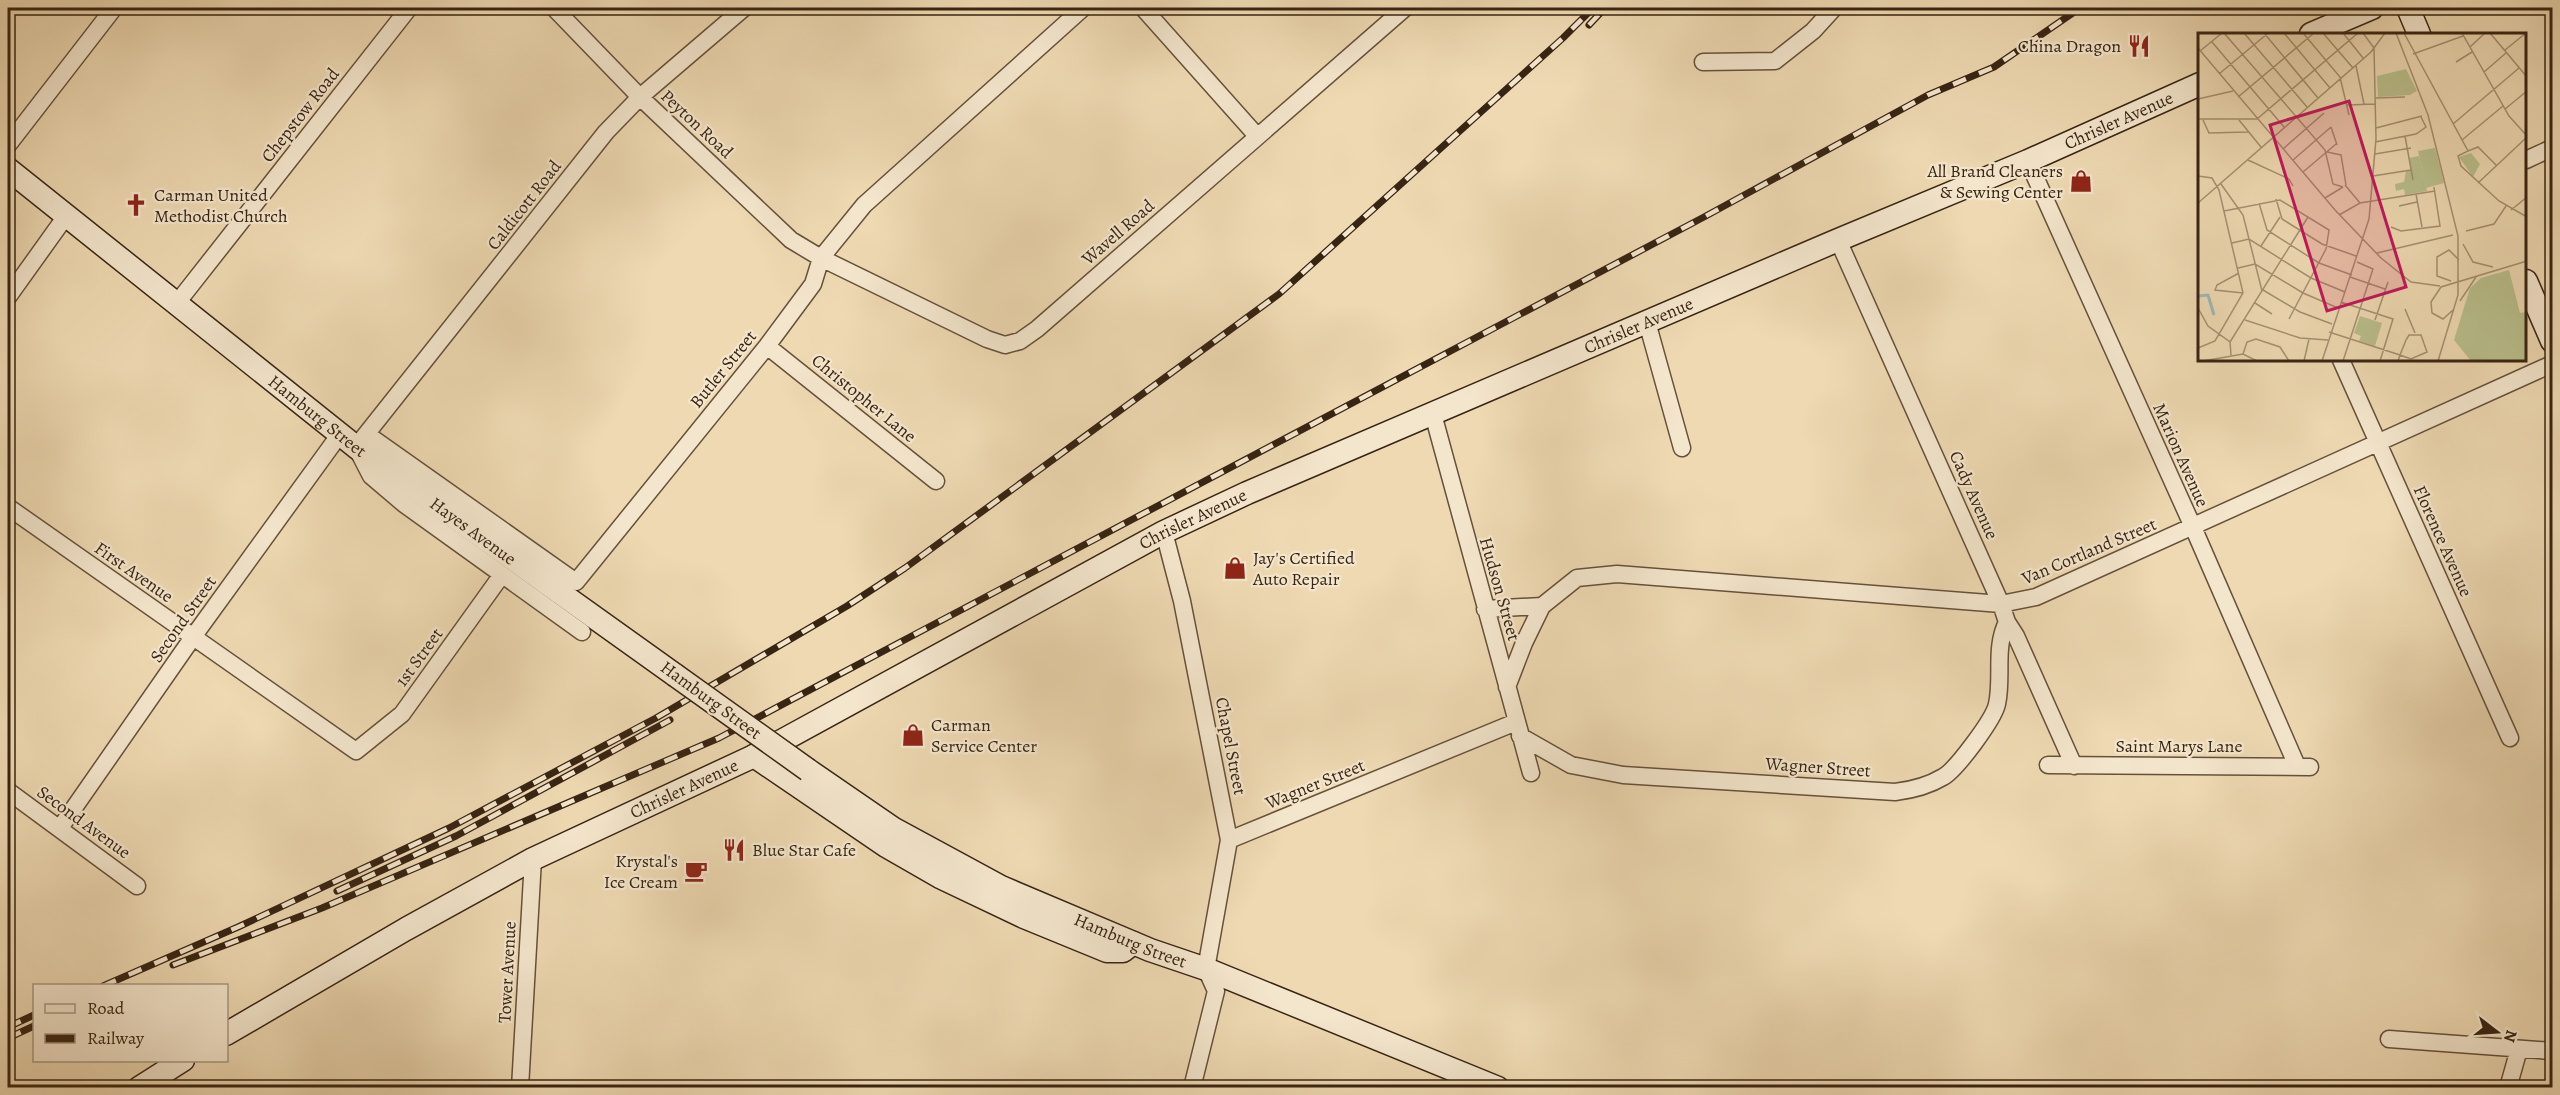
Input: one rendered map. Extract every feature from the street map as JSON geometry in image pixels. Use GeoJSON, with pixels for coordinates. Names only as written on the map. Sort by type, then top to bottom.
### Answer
{"type":"FeatureCollection","features":[{"type":"Feature","properties":{"kind":"street"},"geometry":{"type":"LineString","coordinates":[[8,145],[114,8]]}},
{"type":"Feature","properties":{"kind":"street","name":"Chepstow Road"},"geometry":{"type":"LineString","coordinates":[[177,303],[409,8]]}},
{"type":"Feature","properties":{"kind":"street","name":"Peyton Road"},"geometry":{"type":"LineString","coordinates":[[554,8],[640,97],[791,240],[821,258]]}},
{"type":"Feature","properties":{"kind":"street","name":"Caldicott Road"},"geometry":{"type":"LineString","coordinates":[[354,438],[606,132],[640,97],[744,8]]}},
{"type":"Feature","properties":{"kind":"street","name":"Butler Street"},"geometry":{"type":"LineString","coordinates":[[354,438],[576,582],[767,346],[813,284],[821,258],[864,205],[1083,8]]}},
{"type":"Feature","properties":{"kind":"street"},"geometry":{"type":"LineString","coordinates":[[1143,8],[1257,136]]}},
{"type":"Feature","properties":{"kind":"street","name":"Wavell Road"},"geometry":{"type":"LineString","coordinates":[[821,258],[987,339],[1005,345],[1020,341],[1037,329],[1405,8]]}},
{"type":"Feature","properties":{"kind":"street"},"geometry":{"type":"LineString","coordinates":[[1703,62],[1775,61],[1813,31],[1834,8]]}},
{"type":"Feature","properties":{"kind":"street"},"geometry":{"type":"LineString","coordinates":[[2313,33],[2372,8]]}},
{"type":"Feature","properties":{"kind":"street"},"geometry":{"type":"LineString","coordinates":[[2408,8],[2419,33]]}},
{"type":"Feature","properties":{"kind":"street","name":"Chrisler Avenue"},"geometry":{"type":"LineString","coordinates":[[228,1034],[533,859],[754,756],[1164,532],[1647,322],[2028,161],[2198,85]]}},
{"type":"Feature","properties":{"kind":"street"},"geometry":{"type":"LineString","coordinates":[[2527,160],[2553,148]]}},
{"type":"Feature","properties":{"kind":"street","name":"Marion Avenue"},"geometry":{"type":"LineString","coordinates":[[2028,161],[2303,766]]}},
{"type":"Feature","properties":{"kind":"street","name":"Hamburg Street"},"geometry":{"type":"LineString","coordinates":[[8,169],[177,303],[354,438],[675,675],[894,829],[1001,887],[1498,1088]]}},
{"type":"Feature","properties":{"kind":"street"},"geometry":{"type":"LineString","coordinates":[[8,297],[66,216]]}},
{"type":"Feature","properties":{"kind":"street","name":"Cady Avenue"},"geometry":{"type":"LineString","coordinates":[[1838,240],[2007,622],[2016,636],[2074,766]]}},
{"type":"Feature","properties":{"kind":"street"},"geometry":{"type":"LineString","coordinates":[[2527,283],[2553,341]]}},
{"type":"Feature","properties":{"kind":"street"},"geometry":{"type":"LineString","coordinates":[[1647,322],[1682,448]]}},
{"type":"Feature","properties":{"kind":"street","name":"Christopher Lane"},"geometry":{"type":"LineString","coordinates":[[767,346],[936,482]]}},
{"type":"Feature","properties":{"kind":"street","name":"Florence Avenue"},"geometry":{"type":"LineString","coordinates":[[2342,362],[2510,738]]}},
{"type":"Feature","properties":{"kind":"street","name":"Van Cortland Street"},"geometry":{"type":"LineString","coordinates":[[1507,687],[1524,643],[1542,606],[1577,578],[1617,574],[2001,604],[2036,597],[2553,364]]}},
{"type":"Feature","properties":{"kind":"street","name":"Hudson Street"},"geometry":{"type":"LineString","coordinates":[[1433,414],[1531,773]]}},
{"type":"Feature","properties":{"kind":"street","name":"Hayes Avenue"},"geometry":{"type":"LineString","coordinates":[[354,438],[371,476],[404,504],[501,576],[582,632]]}},
{"type":"Feature","properties":{"kind":"street","name":"Second Street"},"geometry":{"type":"LineString","coordinates":[[60,828],[193,637],[354,438]]}},
{"type":"Feature","properties":{"kind":"street","name":"First Avenue"},"geometry":{"type":"LineString","coordinates":[[8,507],[356,751]]}},
{"type":"Feature","properties":{"kind":"street","name":"Chapel Street"},"geometry":{"type":"LineString","coordinates":[[1164,532],[1182,601],[1229,840],[1206,969]]}},
{"type":"Feature","properties":{"kind":"street","name":"1st Street"},"geometry":{"type":"LineString","coordinates":[[356,751],[402,714],[501,576]]}},
{"type":"Feature","properties":{"kind":"street"},"geometry":{"type":"LineString","coordinates":[[1485,609],[1542,606]]}},
{"type":"Feature","properties":{"kind":"street","name":"Wagner Street"},"geometry":{"type":"LineString","coordinates":[[1229,840],[1518,729],[1570,765],[1623,775],[1895,792],[1916,789],[1946,776],[1988,726],[1997,704],[2001,635],[2007,622]]}},
{"type":"Feature","properties":{"kind":"street"},"geometry":{"type":"LineString","coordinates":[[754,756],[886,846],[987,900],[1107,951],[1123,951],[1133,942]]}},
{"type":"Feature","properties":{"kind":"street","name":"Saint Marys Lane"},"geometry":{"type":"LineString","coordinates":[[2048,765],[2303,766]]}},
{"type":"Feature","properties":{"kind":"street","name":"Second Avenue"},"geometry":{"type":"LineString","coordinates":[[8,791],[137,886]]}},
{"type":"Feature","properties":{"kind":"street","name":"Tower Avenue"},"geometry":{"type":"LineString","coordinates":[[520,1088],[533,859]]}},
{"type":"Feature","properties":{"kind":"street"},"geometry":{"type":"LineString","coordinates":[[1192,1088],[1216,991],[1206,969]]}},
{"type":"Feature","properties":{"kind":"street"},"geometry":{"type":"LineString","coordinates":[[2389,1039],[2553,1051]]}},
{"type":"Feature","properties":{"kind":"street"},"geometry":{"type":"LineString","coordinates":[[2508,1088],[2519,1048]]}},
{"type":"Feature","properties":{"kind":"street"},"geometry":{"type":"LineString","coordinates":[[140,1088],[180,1062]]}},
{"type":"Feature","properties":{"kind":"railway"},"geometry":{"type":"LineString","coordinates":[[108,984],[238,927],[449,828],[656,718],[847,606],[905,568],[1279,294],[1563,38],[1593,8]]}},
{"type":"Feature","properties":{"kind":"railway"},"geometry":{"type":"LineString","coordinates":[[1589,25],[1605,8]]}},
{"type":"Feature","properties":{"kind":"railway"},"geometry":{"type":"LineString","coordinates":[[173,965],[322,908],[719,738],[1704,217],[1928,95],[1994,67],[2080,8]]}},
{"type":"Feature","properties":{"kind":"railway"},"geometry":{"type":"LineString","coordinates":[[337,891],[456,836],[670,720]]}},
{"type":"Feature","properties":{"kind":"railway"},"geometry":{"type":"LineString","coordinates":[[8,1027],[33,1015]]}},
{"type":"Feature","properties":{"kind":"railway"},"geometry":{"type":"LineString","coordinates":[[8,1038],[33,1026]]}},
{"type":"Feature","properties":{"kind":"place","name":"China Dragon"},"geometry":{"type":"Point","coordinates":[2139,46]}},
{"type":"Feature","properties":{"kind":"place","name":"All Brand Cleaners & Sewing Center"},"geometry":{"type":"Point","coordinates":[2081,181]}},
{"type":"Feature","properties":{"kind":"place","name":"Carman United Methodist Church"},"geometry":{"type":"Point","coordinates":[136,205]}},
{"type":"Feature","properties":{"kind":"place","name":"Jay's Certified Auto Repair"},"geometry":{"type":"Point","coordinates":[1235,568]}},
{"type":"Feature","properties":{"kind":"place","name":"Carman Service Center"},"geometry":{"type":"Point","coordinates":[913,735]}},
{"type":"Feature","properties":{"kind":"place","name":"Blue Star Cafe"},"geometry":{"type":"Point","coordinates":[734,850]}},
{"type":"Feature","properties":{"kind":"place","name":"Krystal's Ice Cream"},"geometry":{"type":"Point","coordinates":[696,871]}}]}
